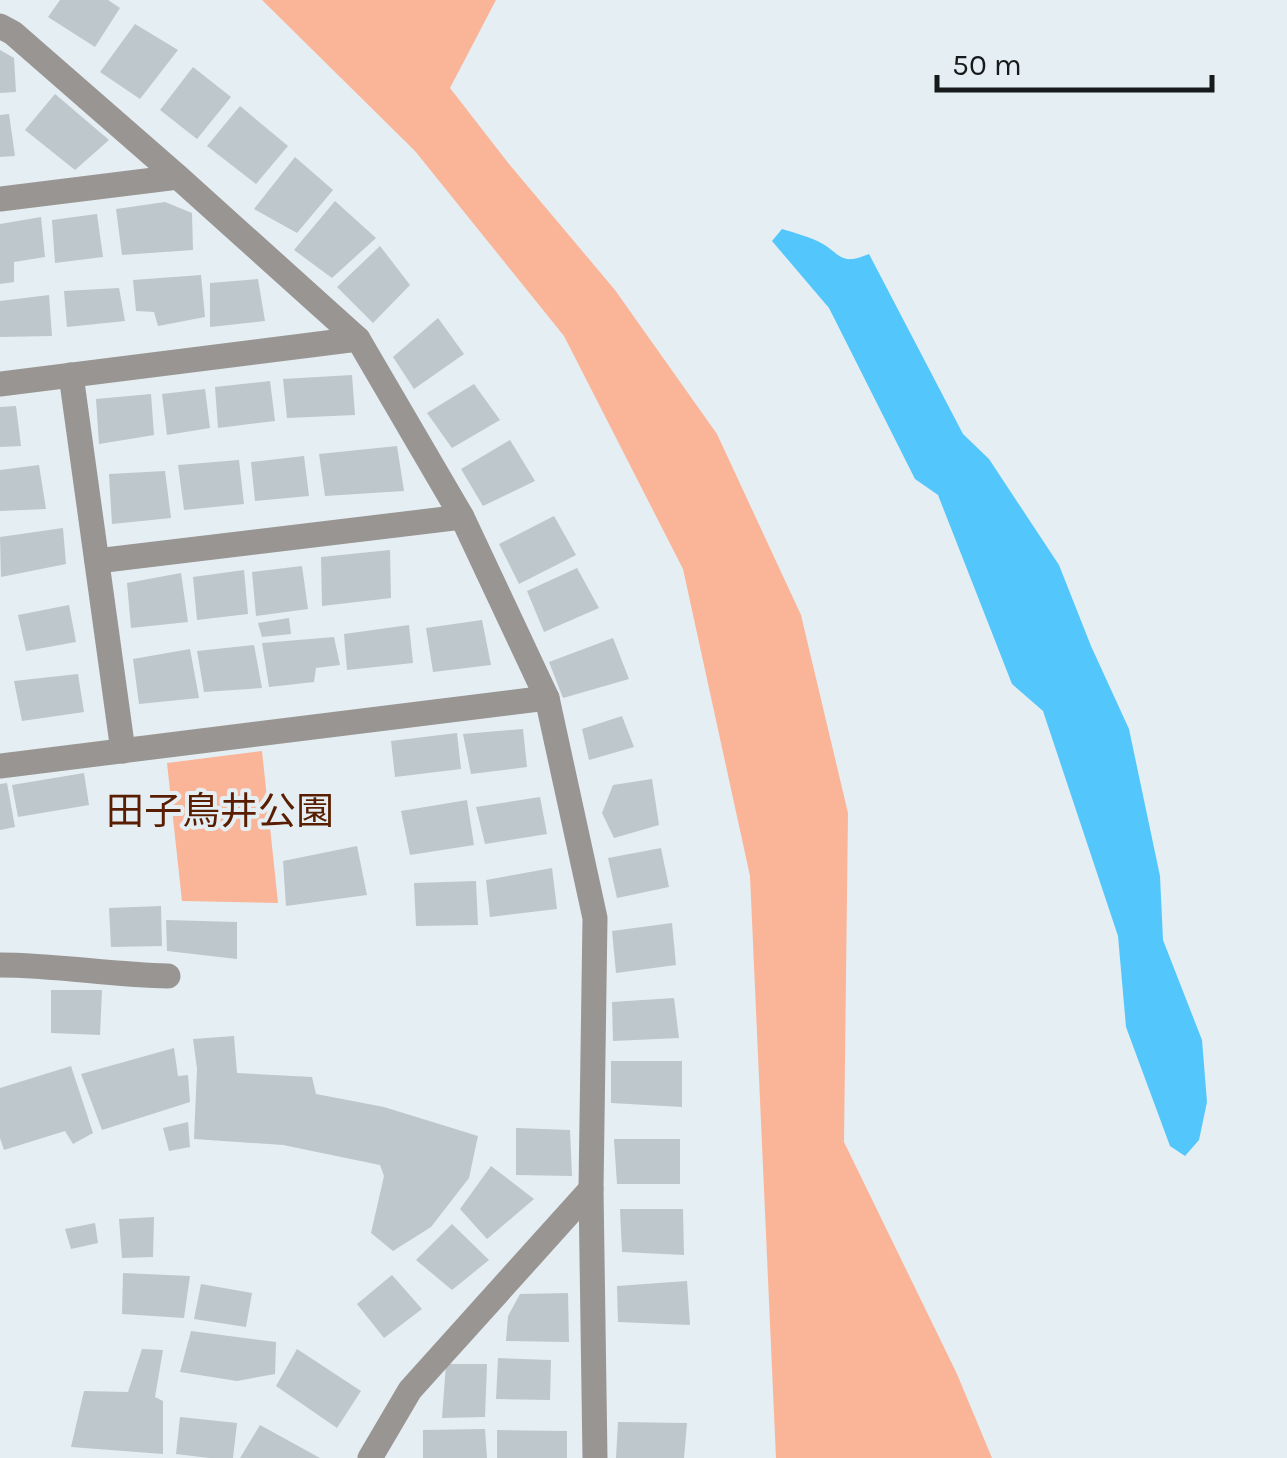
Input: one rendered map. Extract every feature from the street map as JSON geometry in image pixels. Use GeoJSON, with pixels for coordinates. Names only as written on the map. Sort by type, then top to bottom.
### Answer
{"type":"FeatureCollection","features":[{"type":"Feature","properties":{"kind":"street"},"geometry":{"type":"LineString","coordinates":[[0,26],[13,33],[178,177],[358,339],[462,517],[547,698],[595,918],[591,1189],[595,1458]]}},
{"type":"Feature","properties":{"kind":"street"},"geometry":{"type":"LineString","coordinates":[[0,199],[178,177]]}},
{"type":"Feature","properties":{"kind":"street"},"geometry":{"type":"LineString","coordinates":[[0,384],[358,339]]}},
{"type":"Feature","properties":{"kind":"street"},"geometry":{"type":"LineString","coordinates":[[71,375],[123,751]]}},
{"type":"Feature","properties":{"kind":"street"},"geometry":{"type":"LineString","coordinates":[[97,561],[462,517]]}},
{"type":"Feature","properties":{"kind":"street"},"geometry":{"type":"LineString","coordinates":[[0,766],[547,698]]}},
{"type":"Feature","properties":{"kind":"street"},"geometry":{"type":"LineString","coordinates":[[0,965],[168,976]]}},
{"type":"Feature","properties":{"kind":"street"},"geometry":{"type":"LineString","coordinates":[[370,1458],[410,1390],[591,1189]]}},
{"type":"Feature","properties":{"kind":"green space"},"geometry":{"type":"Polygon","coordinates":[[[262,0],[496,0],[450,88],[615,290],[717,434],[801,615],[848,813],[844,1142],[957,1374],[992,1458],[776,1458],[750,876],[683,569],[564,336],[415,151],[262,0]]]}},
{"type":"Feature","properties":{"kind":"green space","name":"田子鳥井公園"},"geometry":{"type":"Polygon","coordinates":[[[262,751],[278,903],[182,901],[167,763],[262,751]]]}},
{"type":"Feature","properties":{"kind":"water"},"geometry":{"type":"Polygon","coordinates":[[[782,229],[818,242],[843,258],[869,254],[963,434],[989,459],[1059,565],[1129,729],[1160,876],[1163,940],[1202,1040],[1207,1102],[1199,1140],[1185,1156],[1170,1146],[1126,1027],[1118,936],[1043,711],[1012,684],[938,495],[915,479],[829,308],[772,241],[782,229]]]}},
{"type":"Feature","properties":{"kind":"building"},"geometry":{"type":"Polygon","coordinates":[[[60,0],[108,0],[120,8],[95,47],[48,17],[60,0]]]}},
{"type":"Feature","properties":{"kind":"building"},"geometry":{"type":"Polygon","coordinates":[[[135,24],[178,50],[140,99],[100,72],[135,24]]]}},
{"type":"Feature","properties":{"kind":"building"},"geometry":{"type":"Polygon","coordinates":[[[0,50],[14,58],[16,92],[0,93],[0,50]]]}},
{"type":"Feature","properties":{"kind":"building"},"geometry":{"type":"Polygon","coordinates":[[[193,67],[231,97],[197,139],[160,110],[193,67]]]}},
{"type":"Feature","properties":{"kind":"building"},"geometry":{"type":"Polygon","coordinates":[[[55,94],[109,140],[75,170],[25,130],[55,94]]]}},
{"type":"Feature","properties":{"kind":"building"},"geometry":{"type":"Polygon","coordinates":[[[240,106],[288,146],[256,184],[207,146],[240,106]]]}},
{"type":"Feature","properties":{"kind":"building"},"geometry":{"type":"Polygon","coordinates":[[[9,114],[15,156],[0,157],[0,115],[9,114]]]}},
{"type":"Feature","properties":{"kind":"building"},"geometry":{"type":"Polygon","coordinates":[[[295,157],[333,190],[297,233],[254,209],[295,157]]]}},
{"type":"Feature","properties":{"kind":"building"},"geometry":{"type":"Polygon","coordinates":[[[335,201],[376,238],[332,278],[294,250],[335,201]]]}},
{"type":"Feature","properties":{"kind":"building"},"geometry":{"type":"Polygon","coordinates":[[[165,202],[192,213],[193,250],[122,255],[116,209],[165,202]]]}},
{"type":"Feature","properties":{"kind":"building"},"geometry":{"type":"Polygon","coordinates":[[[97,214],[103,257],[55,263],[52,220],[97,214]]]}},
{"type":"Feature","properties":{"kind":"building"},"geometry":{"type":"Polygon","coordinates":[[[41,217],[45,257],[14,262],[14,282],[0,284],[0,224],[41,217]]]}},
{"type":"Feature","properties":{"kind":"building"},"geometry":{"type":"Polygon","coordinates":[[[380,246],[410,285],[373,323],[337,287],[380,246]]]}},
{"type":"Feature","properties":{"kind":"building"},"geometry":{"type":"Polygon","coordinates":[[[201,275],[205,317],[158,326],[154,312],[136,311],[133,280],[201,275]]]}},
{"type":"Feature","properties":{"kind":"building"},"geometry":{"type":"Polygon","coordinates":[[[258,279],[265,321],[210,327],[210,283],[258,279]]]}},
{"type":"Feature","properties":{"kind":"building"},"geometry":{"type":"Polygon","coordinates":[[[119,288],[125,321],[67,327],[64,291],[119,288]]]}},
{"type":"Feature","properties":{"kind":"building"},"geometry":{"type":"Polygon","coordinates":[[[49,295],[52,336],[0,337],[0,301],[49,295]]]}},
{"type":"Feature","properties":{"kind":"building"},"geometry":{"type":"Polygon","coordinates":[[[438,318],[464,354],[414,389],[393,357],[438,318]]]}},
{"type":"Feature","properties":{"kind":"building"},"geometry":{"type":"Polygon","coordinates":[[[352,375],[355,415],[287,418],[283,379],[352,375]]]}},
{"type":"Feature","properties":{"kind":"building"},"geometry":{"type":"Polygon","coordinates":[[[270,381],[275,421],[218,428],[215,387],[270,381]]]}},
{"type":"Feature","properties":{"kind":"building"},"geometry":{"type":"Polygon","coordinates":[[[474,384],[500,420],[452,448],[427,413],[474,384]]]}},
{"type":"Feature","properties":{"kind":"building"},"geometry":{"type":"Polygon","coordinates":[[[205,389],[210,428],[167,435],[162,394],[205,389]]]}},
{"type":"Feature","properties":{"kind":"building"},"geometry":{"type":"Polygon","coordinates":[[[151,394],[154,435],[99,444],[96,399],[151,394]]]}},
{"type":"Feature","properties":{"kind":"building"},"geometry":{"type":"Polygon","coordinates":[[[16,406],[21,446],[0,447],[0,407],[16,406]]]}},
{"type":"Feature","properties":{"kind":"building"},"geometry":{"type":"Polygon","coordinates":[[[510,440],[535,481],[483,506],[461,469],[510,440]]]}},
{"type":"Feature","properties":{"kind":"building"},"geometry":{"type":"Polygon","coordinates":[[[397,446],[404,491],[325,496],[319,454],[397,446]]]}},
{"type":"Feature","properties":{"kind":"building"},"geometry":{"type":"Polygon","coordinates":[[[304,456],[309,496],[255,501],[251,462],[304,456]]]}},
{"type":"Feature","properties":{"kind":"building"},"geometry":{"type":"Polygon","coordinates":[[[239,460],[244,504],[184,510],[178,465],[239,460]]]}},
{"type":"Feature","properties":{"kind":"building"},"geometry":{"type":"Polygon","coordinates":[[[39,465],[46,509],[0,511],[0,470],[39,465]]]}},
{"type":"Feature","properties":{"kind":"building"},"geometry":{"type":"Polygon","coordinates":[[[165,471],[171,518],[112,524],[109,474],[165,471]]]}},
{"type":"Feature","properties":{"kind":"building"},"geometry":{"type":"Polygon","coordinates":[[[554,516],[576,555],[519,584],[499,544],[554,516]]]}},
{"type":"Feature","properties":{"kind":"building"},"geometry":{"type":"Polygon","coordinates":[[[63,528],[66,564],[1,577],[0,537],[63,528]]]}},
{"type":"Feature","properties":{"kind":"building"},"geometry":{"type":"Polygon","coordinates":[[[390,550],[391,598],[322,606],[321,557],[390,550]]]}},
{"type":"Feature","properties":{"kind":"building"},"geometry":{"type":"Polygon","coordinates":[[[302,566],[308,609],[256,616],[252,572],[302,566]]]}},
{"type":"Feature","properties":{"kind":"building"},"geometry":{"type":"Polygon","coordinates":[[[577,568],[599,608],[544,632],[527,591],[577,568]]]}},
{"type":"Feature","properties":{"kind":"building"},"geometry":{"type":"Polygon","coordinates":[[[244,570],[248,614],[197,620],[193,577],[244,570]]]}},
{"type":"Feature","properties":{"kind":"building"},"geometry":{"type":"Polygon","coordinates":[[[181,573],[188,622],[131,628],[127,583],[181,573]]]}},
{"type":"Feature","properties":{"kind":"building"},"geometry":{"type":"Polygon","coordinates":[[[69,605],[76,642],[26,651],[18,615],[69,605]]]}},
{"type":"Feature","properties":{"kind":"building"},"geometry":{"type":"Polygon","coordinates":[[[289,618],[291,634],[262,637],[258,623],[289,618]]]}},
{"type":"Feature","properties":{"kind":"building"},"geometry":{"type":"Polygon","coordinates":[[[482,620],[491,665],[433,672],[426,628],[482,620]]]}},
{"type":"Feature","properties":{"kind":"building"},"geometry":{"type":"Polygon","coordinates":[[[409,625],[413,663],[347,670],[344,634],[409,625]]]}},
{"type":"Feature","properties":{"kind":"building"},"geometry":{"type":"Polygon","coordinates":[[[334,637],[340,665],[316,668],[314,682],[269,687],[262,643],[334,637]]]}},
{"type":"Feature","properties":{"kind":"building"},"geometry":{"type":"Polygon","coordinates":[[[613,638],[629,679],[563,698],[549,662],[613,638]]]}},
{"type":"Feature","properties":{"kind":"building"},"geometry":{"type":"Polygon","coordinates":[[[254,645],[262,688],[204,692],[197,651],[254,645]]]}},
{"type":"Feature","properties":{"kind":"building"},"geometry":{"type":"Polygon","coordinates":[[[190,649],[199,698],[139,704],[133,659],[190,649]]]}},
{"type":"Feature","properties":{"kind":"building"},"geometry":{"type":"Polygon","coordinates":[[[78,674],[84,712],[22,721],[14,681],[78,674]]]}},
{"type":"Feature","properties":{"kind":"building"},"geometry":{"type":"Polygon","coordinates":[[[622,716],[634,747],[589,760],[582,729],[622,716]]]}},
{"type":"Feature","properties":{"kind":"building"},"geometry":{"type":"Polygon","coordinates":[[[523,729],[527,767],[471,774],[463,734],[523,729]]]}},
{"type":"Feature","properties":{"kind":"building"},"geometry":{"type":"Polygon","coordinates":[[[457,733],[461,769],[395,777],[391,741],[457,733]]]}},
{"type":"Feature","properties":{"kind":"building"},"geometry":{"type":"Polygon","coordinates":[[[84,773],[89,805],[18,817],[12,785],[84,773]]]}},
{"type":"Feature","properties":{"kind":"building"},"geometry":{"type":"Polygon","coordinates":[[[652,779],[659,825],[614,838],[602,813],[613,785],[652,779]]]}},
{"type":"Feature","properties":{"kind":"building"},"geometry":{"type":"Polygon","coordinates":[[[7,783],[15,827],[0,830],[0,784],[7,783]]]}},
{"type":"Feature","properties":{"kind":"building"},"geometry":{"type":"Polygon","coordinates":[[[540,797],[547,834],[485,844],[476,807],[540,797]]]}},
{"type":"Feature","properties":{"kind":"building"},"geometry":{"type":"Polygon","coordinates":[[[467,800],[474,845],[410,855],[401,811],[467,800]]]}},
{"type":"Feature","properties":{"kind":"building"},"geometry":{"type":"Polygon","coordinates":[[[357,846],[367,895],[286,906],[283,861],[357,846]]]}},
{"type":"Feature","properties":{"kind":"building"},"geometry":{"type":"Polygon","coordinates":[[[661,848],[669,887],[617,898],[608,858],[661,848]]]}},
{"type":"Feature","properties":{"kind":"building"},"geometry":{"type":"Polygon","coordinates":[[[552,868],[557,909],[490,917],[486,880],[552,868]]]}},
{"type":"Feature","properties":{"kind":"building"},"geometry":{"type":"Polygon","coordinates":[[[476,881],[478,925],[416,926],[414,883],[476,881]]]}},
{"type":"Feature","properties":{"kind":"building"},"geometry":{"type":"Polygon","coordinates":[[[161,906],[162,946],[111,947],[109,908],[161,906]]]}},
{"type":"Feature","properties":{"kind":"building"},"geometry":{"type":"Polygon","coordinates":[[[166,920],[237,922],[237,959],[167,951],[166,920]]]}},
{"type":"Feature","properties":{"kind":"building"},"geometry":{"type":"Polygon","coordinates":[[[672,923],[676,965],[616,973],[612,931],[672,923]]]}},
{"type":"Feature","properties":{"kind":"building"},"geometry":{"type":"Polygon","coordinates":[[[51,990],[102,990],[100,1035],[51,1033],[51,990]]]}},
{"type":"Feature","properties":{"kind":"building"},"geometry":{"type":"Polygon","coordinates":[[[674,998],[679,1038],[613,1041],[612,1002],[674,998]]]}},
{"type":"Feature","properties":{"kind":"building"},"geometry":{"type":"Polygon","coordinates":[[[234,1036],[237,1073],[312,1077],[316,1094],[384,1107],[478,1136],[469,1178],[431,1227],[393,1251],[371,1233],[384,1176],[380,1165],[283,1145],[194,1139],[197,1069],[193,1039],[234,1036]]]}},
{"type":"Feature","properties":{"kind":"building"},"geometry":{"type":"Polygon","coordinates":[[[174,1048],[178,1076],[188,1075],[190,1102],[102,1130],[81,1074],[174,1048]]]}},
{"type":"Feature","properties":{"kind":"building"},"geometry":{"type":"Polygon","coordinates":[[[611,1061],[682,1061],[682,1107],[611,1103],[611,1061]]]}},
{"type":"Feature","properties":{"kind":"building"},"geometry":{"type":"Polygon","coordinates":[[[71,1066],[93,1133],[73,1144],[65,1131],[4,1150],[0,1138],[0,1088],[71,1066]]]}},
{"type":"Feature","properties":{"kind":"building"},"geometry":{"type":"Polygon","coordinates":[[[188,1122],[190,1147],[169,1151],[163,1128],[188,1122]]]}},
{"type":"Feature","properties":{"kind":"building"},"geometry":{"type":"Polygon","coordinates":[[[516,1128],[570,1130],[572,1176],[516,1175],[516,1128]]]}},
{"type":"Feature","properties":{"kind":"building"},"geometry":{"type":"Polygon","coordinates":[[[614,1139],[680,1139],[680,1184],[617,1184],[614,1139]]]}},
{"type":"Feature","properties":{"kind":"building"},"geometry":{"type":"Polygon","coordinates":[[[491,1166],[534,1199],[487,1239],[460,1209],[491,1166]]]}},
{"type":"Feature","properties":{"kind":"building"},"geometry":{"type":"Polygon","coordinates":[[[620,1209],[683,1209],[684,1255],[622,1252],[620,1209]]]}},
{"type":"Feature","properties":{"kind":"building"},"geometry":{"type":"Polygon","coordinates":[[[154,1217],[153,1257],[122,1258],[119,1219],[154,1217]]]}},
{"type":"Feature","properties":{"kind":"building"},"geometry":{"type":"Polygon","coordinates":[[[95,1223],[98,1243],[71,1249],[65,1229],[95,1223]]]}},
{"type":"Feature","properties":{"kind":"building"},"geometry":{"type":"Polygon","coordinates":[[[452,1224],[489,1260],[452,1290],[416,1260],[452,1224]]]}},
{"type":"Feature","properties":{"kind":"building"},"geometry":{"type":"Polygon","coordinates":[[[123,1273],[190,1276],[184,1318],[122,1314],[123,1273]]]}},
{"type":"Feature","properties":{"kind":"building"},"geometry":{"type":"Polygon","coordinates":[[[392,1275],[422,1309],[384,1338],[357,1304],[392,1275]]]}},
{"type":"Feature","properties":{"kind":"building"},"geometry":{"type":"Polygon","coordinates":[[[687,1281],[690,1325],[618,1322],[617,1286],[687,1281]]]}},
{"type":"Feature","properties":{"kind":"building"},"geometry":{"type":"Polygon","coordinates":[[[201,1284],[252,1293],[246,1327],[194,1319],[201,1284]]]}},
{"type":"Feature","properties":{"kind":"building"},"geometry":{"type":"Polygon","coordinates":[[[568,1293],[569,1342],[506,1341],[508,1316],[520,1294],[568,1293]]]}},
{"type":"Feature","properties":{"kind":"building"},"geometry":{"type":"Polygon","coordinates":[[[191,1331],[276,1342],[275,1374],[237,1381],[180,1372],[191,1331]]]}},
{"type":"Feature","properties":{"kind":"building"},"geometry":{"type":"Polygon","coordinates":[[[142,1349],[163,1350],[155,1397],[163,1401],[163,1454],[71,1447],[84,1391],[128,1392],[142,1349]]]}},
{"type":"Feature","properties":{"kind":"building"},"geometry":{"type":"Polygon","coordinates":[[[297,1349],[361,1391],[337,1428],[276,1386],[297,1349]]]}},
{"type":"Feature","properties":{"kind":"building"},"geometry":{"type":"Polygon","coordinates":[[[498,1358],[551,1360],[550,1400],[496,1399],[498,1358]]]}},
{"type":"Feature","properties":{"kind":"building"},"geometry":{"type":"Polygon","coordinates":[[[446,1364],[487,1364],[485,1417],[442,1418],[446,1364]]]}},
{"type":"Feature","properties":{"kind":"building"},"geometry":{"type":"Polygon","coordinates":[[[180,1417],[237,1423],[233,1458],[176,1454],[180,1417]]]}},
{"type":"Feature","properties":{"kind":"building"},"geometry":{"type":"Polygon","coordinates":[[[618,1422],[687,1423],[684,1458],[616,1458],[618,1422]]]}},
{"type":"Feature","properties":{"kind":"building"},"geometry":{"type":"Polygon","coordinates":[[[260,1425],[320,1458],[240,1458],[260,1425]]]}},
{"type":"Feature","properties":{"kind":"building"},"geometry":{"type":"Polygon","coordinates":[[[485,1429],[487,1458],[423,1458],[423,1430],[485,1429]]]}},
{"type":"Feature","properties":{"kind":"building"},"geometry":{"type":"Polygon","coordinates":[[[497,1430],[567,1431],[567,1458],[497,1458],[497,1430]]]}}]}
